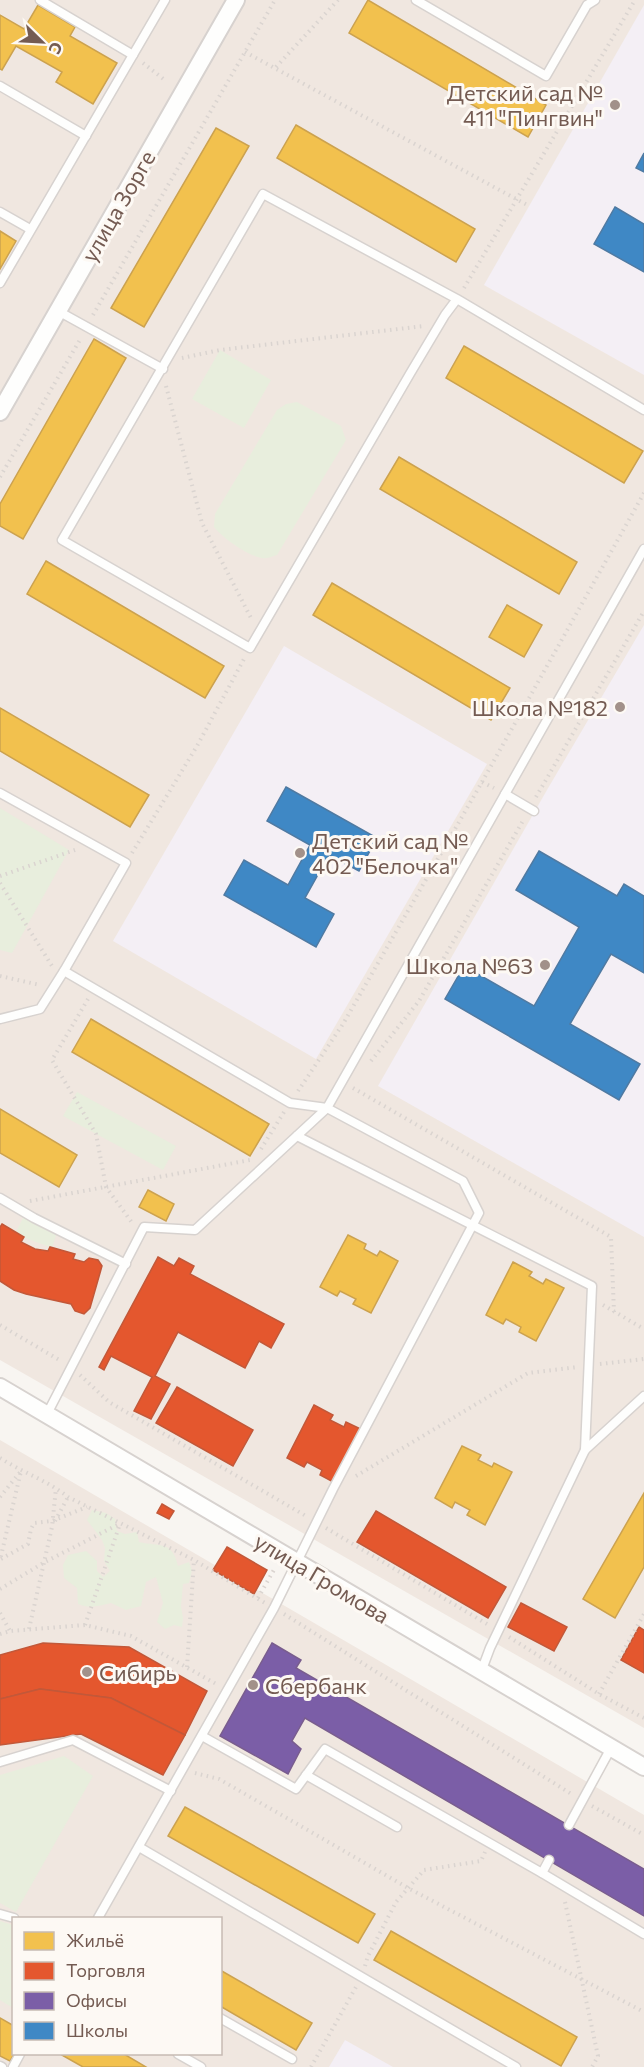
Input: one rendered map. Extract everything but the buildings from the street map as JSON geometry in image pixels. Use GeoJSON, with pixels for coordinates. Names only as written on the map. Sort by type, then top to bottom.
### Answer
{"type":"FeatureCollection","features":[{"type":"Feature","properties":{"kind":"street","name":"улица Зорге"},"geometry":{"type":"LineString","coordinates":[[1,407],[236,0]]}},
{"type":"Feature","properties":{"kind":"street","name":"улица Громова"},"geometry":{"type":"LineString","coordinates":[[0,1387],[644,1767]]}},
{"type":"Feature","properties":{"kind":"lane"},"geometry":{"type":"LineString","coordinates":[[40,0],[133,55]]}},
{"type":"Feature","properties":{"kind":"lane"},"geometry":{"type":"LineString","coordinates":[[0,283],[165,0]]}},
{"type":"Feature","properties":{"kind":"lane"},"geometry":{"type":"LineString","coordinates":[[416,0],[546,76],[587,5],[595,0]]}},
{"type":"Feature","properties":{"kind":"lane"},"geometry":{"type":"LineString","coordinates":[[0,86],[86,136]]}},
{"type":"Feature","properties":{"kind":"lane"},"geometry":{"type":"LineString","coordinates":[[457,299],[440,324],[250,648],[62,540],[263,194],[457,299],[644,410]]}},
{"type":"Feature","properties":{"kind":"lane"},"geometry":{"type":"LineString","coordinates":[[0,212],[30,229]]}},
{"type":"Feature","properties":{"kind":"lane"},"geometry":{"type":"LineString","coordinates":[[58,310],[163,369]]}},
{"type":"Feature","properties":{"kind":"lane"},"geometry":{"type":"LineString","coordinates":[[47,1414],[144,1227],[195,1230],[327,1108],[644,549]]}},
{"type":"Feature","properties":{"kind":"lane"},"geometry":{"type":"LineString","coordinates":[[0,793],[126,863],[40,1009],[0,1019]]}},
{"type":"Feature","properties":{"kind":"lane"},"geometry":{"type":"LineString","coordinates":[[505,794],[532,810]]}},
{"type":"Feature","properties":{"kind":"lane"},"geometry":{"type":"LineString","coordinates":[[62,974],[94,989],[290,1103],[327,1108],[463,1181],[479,1213],[333,1490],[274,1608],[99,1917]]}},
{"type":"Feature","properties":{"kind":"lane"},"geometry":{"type":"LineString","coordinates":[[297,1136],[592,1286],[585,1450]]}},
{"type":"Feature","properties":{"kind":"lane"},"geometry":{"type":"LineString","coordinates":[[0,1198],[34,1218],[126,1263]]}},
{"type":"Feature","properties":{"kind":"lane"},"geometry":{"type":"LineString","coordinates":[[482,1672],[498,1631],[585,1450],[644,1396]]}},
{"type":"Feature","properties":{"kind":"lane"},"geometry":{"type":"LineString","coordinates":[[202,1736],[296,1789],[325,1749],[644,1934]]}},
{"type":"Feature","properties":{"kind":"lane"},"geometry":{"type":"LineString","coordinates":[[0,1762],[73,1740],[171,1791]]}},
{"type":"Feature","properties":{"kind":"lane"},"geometry":{"type":"LineString","coordinates":[[569,1826],[611,1748]]}},
{"type":"Feature","properties":{"kind":"lane"},"geometry":{"type":"LineString","coordinates":[[306,1775],[397,1827]]}},
{"type":"Feature","properties":{"kind":"lane"},"geometry":{"type":"LineString","coordinates":[[139,1847],[516,2067]]}},
{"type":"Feature","properties":{"kind":"lane"},"geometry":{"type":"LineString","coordinates":[[542,1873],[549,1860]]}},
{"type":"Feature","properties":{"kind":"lane"},"geometry":{"type":"LineString","coordinates":[[222,2019],[292,2059]]}},
{"type":"Feature","properties":{"kind":"lane"},"geometry":{"type":"LineString","coordinates":[[180,2055],[201,2067]]}},
{"type":"Feature","properties":{"kind":"path"},"geometry":{"type":"LineString","coordinates":[[0,477],[275,0]]}},
{"type":"Feature","properties":{"kind":"path"},"geometry":{"type":"LineString","coordinates":[[276,68],[339,0]]}},
{"type":"Feature","properties":{"kind":"path"},"geometry":{"type":"LineString","coordinates":[[457,299],[635,0]]}},
{"type":"Feature","properties":{"kind":"path"},"geometry":{"type":"LineString","coordinates":[[245,52],[529,206]]}},
{"type":"Feature","properties":{"kind":"path"},"geometry":{"type":"LineString","coordinates":[[133,55],[166,81]]}},
{"type":"Feature","properties":{"kind":"path"},"geometry":{"type":"LineString","coordinates":[[168,361],[220,350],[440,324]]}},
{"type":"Feature","properties":{"kind":"path"},"geometry":{"type":"LineString","coordinates":[[163,369],[169,402],[202,523],[259,634]]}},
{"type":"Feature","properties":{"kind":"path"},"geometry":{"type":"LineString","coordinates":[[261,1150],[343,1024],[644,493]]}},
{"type":"Feature","properties":{"kind":"path"},"geometry":{"type":"LineString","coordinates":[[364,1070],[419,1001],[532,810],[644,611]]}},
{"type":"Feature","properties":{"kind":"path"},"geometry":{"type":"LineString","coordinates":[[126,863],[196,746],[250,648]]}},
{"type":"Feature","properties":{"kind":"path"},"geometry":{"type":"LineString","coordinates":[[482,782],[505,794]]}},
{"type":"Feature","properties":{"kind":"path"},"geometry":{"type":"LineString","coordinates":[[0,876],[93,844]]}},
{"type":"Feature","properties":{"kind":"path"},"geometry":{"type":"LineString","coordinates":[[0,883],[62,974]]}},
{"type":"Feature","properties":{"kind":"path"},"geometry":{"type":"LineString","coordinates":[[0,976],[52,988]]}},
{"type":"Feature","properties":{"kind":"path"},"geometry":{"type":"LineString","coordinates":[[94,989],[52,1060],[96,1134],[106,1187],[135,1226]]}},
{"type":"Feature","properties":{"kind":"path"},"geometry":{"type":"LineString","coordinates":[[357,1078],[350,1087],[611,1237],[614,1312]]}},
{"type":"Feature","properties":{"kind":"path"},"geometry":{"type":"LineString","coordinates":[[12,1205],[255,1159]]}},
{"type":"Feature","properties":{"kind":"path"},"geometry":{"type":"LineString","coordinates":[[591,1298],[644,1329]]}},
{"type":"Feature","properties":{"kind":"path"},"geometry":{"type":"LineString","coordinates":[[0,1325],[72,1367],[109,1402],[317,1522],[599,1694],[644,1718]]}},
{"type":"Feature","properties":{"kind":"path"},"geometry":{"type":"LineString","coordinates":[[333,1490],[528,1373],[644,1359]]}},
{"type":"Feature","properties":{"kind":"path"},"geometry":{"type":"LineString","coordinates":[[0,1458],[21,1471],[56,1487],[68,1497],[194,1560],[582,1801],[644,1835]]}},
{"type":"Feature","properties":{"kind":"path"},"geometry":{"type":"LineString","coordinates":[[0,1497],[21,1471]]}},
{"type":"Feature","properties":{"kind":"path"},"geometry":{"type":"LineString","coordinates":[[0,1559],[21,1471]]}},
{"type":"Feature","properties":{"kind":"path"},"geometry":{"type":"LineString","coordinates":[[29,1629],[53,1523],[56,1487]]}},
{"type":"Feature","properties":{"kind":"path"},"geometry":{"type":"LineString","coordinates":[[53,1523],[68,1497]]}},
{"type":"Feature","properties":{"kind":"path"},"geometry":{"type":"LineString","coordinates":[[0,1559],[28,1544],[30,1529],[34,1523],[53,1523],[88,1507]]}},
{"type":"Feature","properties":{"kind":"path"},"geometry":{"type":"LineString","coordinates":[[0,1589],[45,1562],[120,1523]]}},
{"type":"Feature","properties":{"kind":"path"},"geometry":{"type":"LineString","coordinates":[[85,1624],[120,1523]]}},
{"type":"Feature","properties":{"kind":"path"},"geometry":{"type":"LineString","coordinates":[[187,1667],[194,1560]]}},
{"type":"Feature","properties":{"kind":"path"},"geometry":{"type":"LineString","coordinates":[[0,1613],[10,1631]]}},
{"type":"Feature","properties":{"kind":"path"},"geometry":{"type":"LineString","coordinates":[[599,1694],[644,1614]]}},
{"type":"Feature","properties":{"kind":"path"},"geometry":{"type":"LineString","coordinates":[[0,1634],[10,1631],[85,1624],[131,1636],[228,1690]]}},
{"type":"Feature","properties":{"kind":"path"},"geometry":{"type":"LineString","coordinates":[[183,1769],[219,1779],[408,1888],[644,2012]]}},
{"type":"Feature","properties":{"kind":"path"},"geometry":{"type":"LineString","coordinates":[[311,2067],[362,1977],[368,1956],[396,1902],[424,1870],[481,1861],[490,1843]]}},
{"type":"Feature","properties":{"kind":"path"},"geometry":{"type":"LineString","coordinates":[[561,1884],[598,2056],[592,2067]]}},
{"type":"Feature","properties":{"kind":"shaded area"},"geometry":{"type":"Polygon","coordinates":[[[0,0],[644,0],[644,1728],[0,1360],[0,0]]]}},
{"type":"Feature","properties":{"kind":"shaded area","name":"Детский сад № 411 \"Пингвин\""},"geometry":{"type":"Polygon","coordinates":[[[644,5],[644,375],[484,285],[644,5]]]}},
{"type":"Feature","properties":{"kind":"shaded area","name":"Школа №63"},"geometry":{"type":"Polygon","coordinates":[[[644,625],[644,1237],[378,1086],[644,625]]]}},
{"type":"Feature","properties":{"kind":"shaded area","name":"Детский сад № 402 \"Белочка\""},"geometry":{"type":"Polygon","coordinates":[[[284,646],[487,764],[316,1059],[113,941],[284,646]]]}},
{"type":"Feature","properties":{"kind":"shaded area"},"geometry":{"type":"Polygon","coordinates":[[[0,1440],[644,1815],[644,2067],[0,2067],[0,1440]]]}},
{"type":"Feature","properties":{"kind":"shaded area"},"geometry":{"type":"Polygon","coordinates":[[[345,2040],[393,2067],[329,2067],[345,2040]]]}},
{"type":"Feature","properties":{"kind":"green space"},"geometry":{"type":"Polygon","coordinates":[[[220,350],[271,380],[244,428],[192,399],[220,350]]]}},
{"type":"Feature","properties":{"kind":"green space"},"geometry":{"type":"Polygon","coordinates":[[[297,402],[341,426],[346,440],[277,555],[261,558],[240,549],[218,531],[214,527],[215,514],[277,410],[286,404],[297,402]]]}},
{"type":"Feature","properties":{"kind":"green space"},"geometry":{"type":"Polygon","coordinates":[[[0,808],[69,850],[12,953],[0,950],[0,808]]]}},
{"type":"Feature","properties":{"kind":"green space"},"geometry":{"type":"Polygon","coordinates":[[[77,1092],[176,1146],[163,1170],[63,1116],[77,1092]]]}},
{"type":"Feature","properties":{"kind":"green space"},"geometry":{"type":"Polygon","coordinates":[[[26,1212],[59,1226],[52,1248],[15,1234],[26,1212]]]}},
{"type":"Feature","properties":{"kind":"green space"},"geometry":{"type":"Polygon","coordinates":[[[92,1510],[106,1513],[115,1519],[117,1531],[125,1534],[137,1532],[139,1542],[169,1548],[178,1566],[189,1562],[192,1570],[189,1583],[183,1584],[182,1627],[174,1625],[165,1629],[157,1622],[163,1603],[156,1577],[146,1582],[141,1606],[126,1610],[111,1603],[90,1607],[78,1604],[77,1588],[64,1578],[63,1565],[68,1555],[86,1551],[97,1561],[97,1571],[103,1577],[110,1571],[104,1561],[105,1548],[102,1540],[87,1520],[92,1510]]]}},
{"type":"Feature","properties":{"kind":"green space"},"geometry":{"type":"Polygon","coordinates":[[[64,1756],[93,1776],[16,1912],[0,1903],[0,1775],[64,1756]]]}},
{"type":"Feature","properties":{"kind":"green space"},"geometry":{"type":"Polygon","coordinates":[[[0,1921],[12,1925],[12,2007],[0,2000],[0,1921]]]}},
{"type":"Feature","properties":{"kind":"place","name":"Детский сад № 411 \"Пингвин\""},"geometry":{"type":"Point","coordinates":[615,105]}},
{"type":"Feature","properties":{"kind":"place","name":"Школа №182"},"geometry":{"type":"Point","coordinates":[620,707]}},
{"type":"Feature","properties":{"kind":"place","name":"Детский сад № 402 \"Белочка\""},"geometry":{"type":"Point","coordinates":[300,853]}},
{"type":"Feature","properties":{"kind":"place","name":"Школа №63"},"geometry":{"type":"Point","coordinates":[545,965]}},
{"type":"Feature","properties":{"kind":"place","name":"Сибирь"},"geometry":{"type":"Point","coordinates":[87,1672]}},
{"type":"Feature","properties":{"kind":"place","name":"Сбербанк"},"geometry":{"type":"Point","coordinates":[253,1685]}}]}
